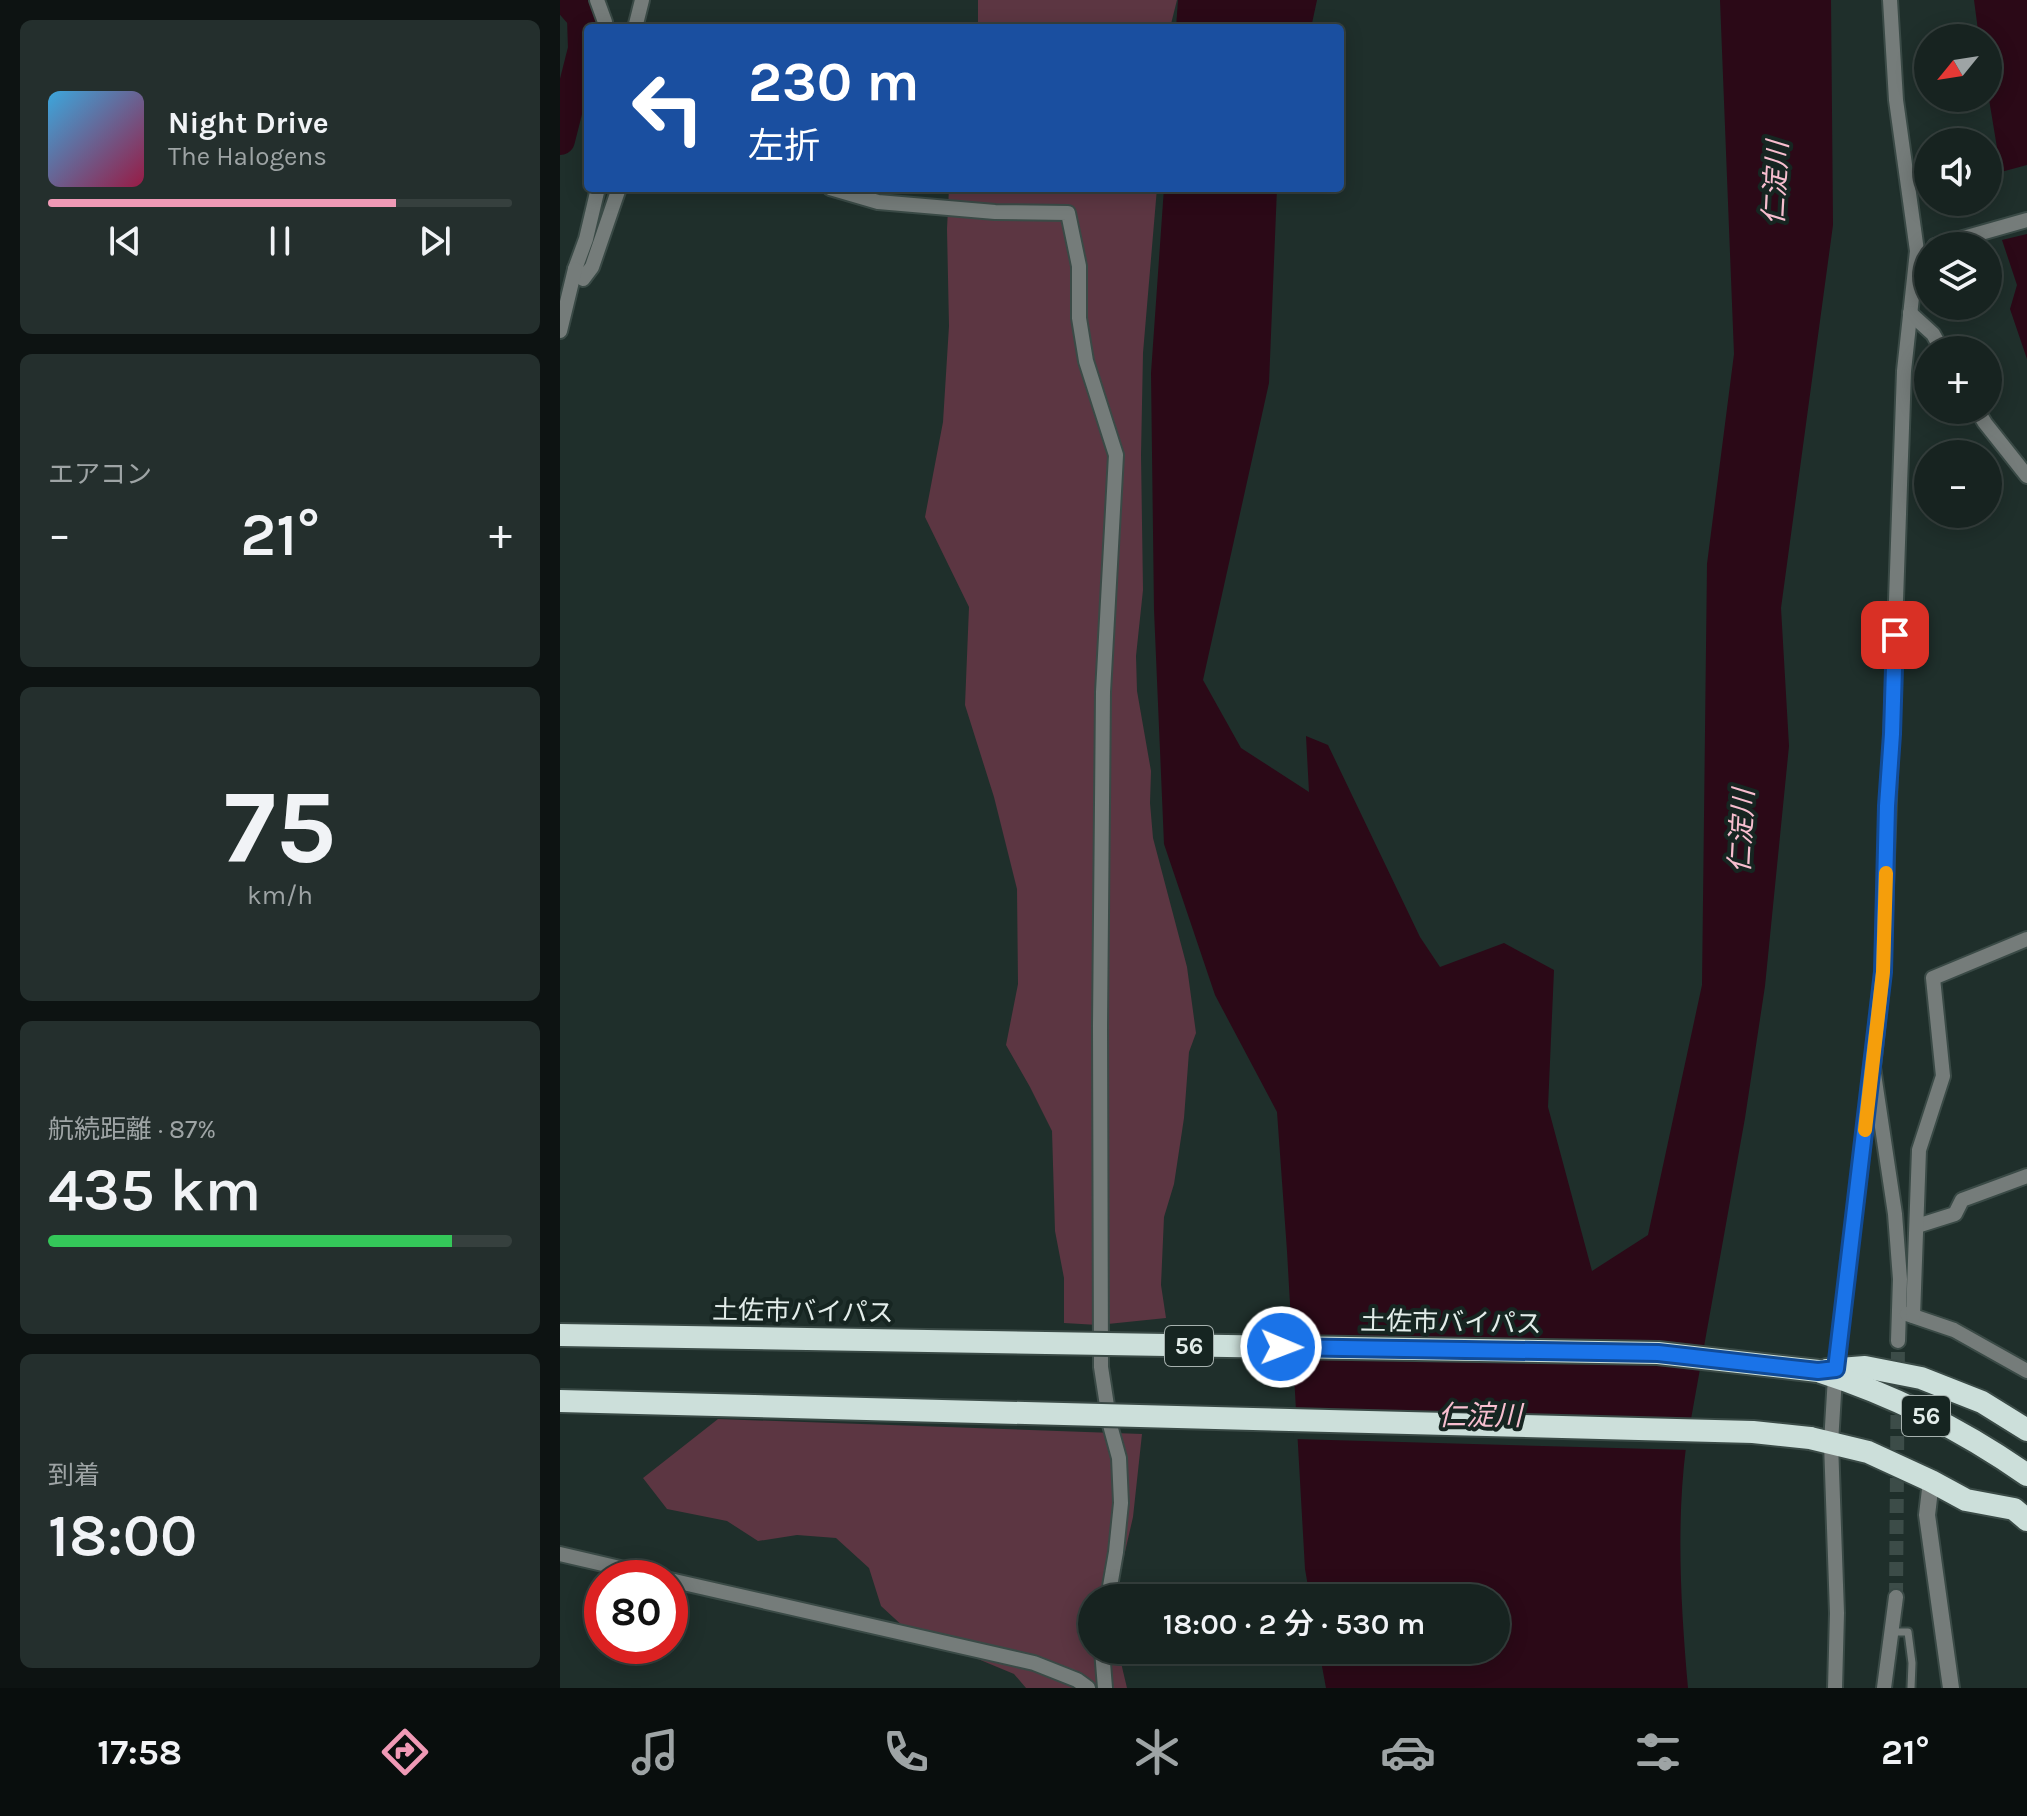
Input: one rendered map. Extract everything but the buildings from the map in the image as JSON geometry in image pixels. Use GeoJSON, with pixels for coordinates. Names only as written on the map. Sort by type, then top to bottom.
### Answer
{"type":"FeatureCollection","features":[{"type":"Feature","properties":{"kind":"highway","name":"土佐市バイパス"},"geometry":{"type":"LineString","coordinates":[[560,1335],[1658,1353],[1830,1373],[1956,1429],[2027,1475]]}},
{"type":"Feature","properties":{"kind":"highway"},"geometry":{"type":"LineString","coordinates":[[1830,1373],[1865,1367],[1921,1378],[1982,1402],[2027,1430]]}},
{"type":"Feature","properties":{"kind":"highway","name":"56"},"geometry":{"type":"LineString","coordinates":[[560,1401],[1753,1432],[1820,1441],[1868,1452],[1966,1500],[2014,1509],[2027,1520]]}},
{"type":"Feature","properties":{"kind":"street"},"geometry":{"type":"LineString","coordinates":[[597,0],[605,24]]}},
{"type":"Feature","properties":{"kind":"street"},"geometry":{"type":"LineString","coordinates":[[636,24],[642,0]]}},
{"type":"Feature","properties":{"kind":"street"},"geometry":{"type":"LineString","coordinates":[[1890,0],[1896,100],[1919,232]]}},
{"type":"Feature","properties":{"kind":"street"},"geometry":{"type":"LineString","coordinates":[[560,331],[597,192]]}},
{"type":"Feature","properties":{"kind":"street"},"geometry":{"type":"LineString","coordinates":[[575,269],[583,279],[592,267],[618,192]]}},
{"type":"Feature","properties":{"kind":"street"},"geometry":{"type":"LineString","coordinates":[[844,192],[878,202],[907,205],[995,212],[1068,213],[1079,266],[1079,318],[1086,361],[1116,455],[1103,692],[1100,1026],[1101,1367],[1110,1425],[1119,1458],[1121,1503],[1110,1584]]}},
{"type":"Feature","properties":{"kind":"street"},"geometry":{"type":"LineString","coordinates":[[1983,232],[2027,220]]}},
{"type":"Feature","properties":{"kind":"street"},"geometry":{"type":"LineString","coordinates":[[1835,1688],[1837,1613],[1820,1441],[1883,972],[1904,371],[1914,292]]}},
{"type":"Feature","properties":{"kind":"street"},"geometry":{"type":"LineString","coordinates":[[1910,313],[1934,336]]}},
{"type":"Feature","properties":{"kind":"street"},"geometry":{"type":"LineString","coordinates":[[1986,424],[2027,476]]}},
{"type":"Feature","properties":{"kind":"street"},"geometry":{"type":"LineString","coordinates":[[1898,1341],[1906,1314],[1917,1226],[1919,1150],[1943,1076],[1933,978],[2027,939]]}},
{"type":"Feature","properties":{"kind":"street"},"geometry":{"type":"LineString","coordinates":[[1873,1063],[1906,1314]]}},
{"type":"Feature","properties":{"kind":"street"},"geometry":{"type":"LineString","coordinates":[[1917,1226],[1955,1214],[1962,1200],[2027,1176]]}},
{"type":"Feature","properties":{"kind":"street"},"geometry":{"type":"LineString","coordinates":[[1906,1314],[1954,1330],[2027,1371]]}},
{"type":"Feature","properties":{"kind":"street"},"geometry":{"type":"LineString","coordinates":[[1931,1481],[1927,1515],[1951,1688]]}},
{"type":"Feature","properties":{"kind":"street"},"geometry":{"type":"LineString","coordinates":[[560,1554],[586,1560]]}},
{"type":"Feature","properties":{"kind":"street"},"geometry":{"type":"LineString","coordinates":[[688,1584],[1034,1663],[1077,1680],[1088,1688]]}},
{"type":"Feature","properties":{"kind":"street"},"geometry":{"type":"LineString","coordinates":[[1884,1688],[1896,1597]]}},
{"type":"Feature","properties":{"kind":"street"},"geometry":{"type":"LineString","coordinates":[[1103,1664],[1105,1688]]}},
{"type":"Feature","properties":{"kind":"lane"},"geometry":{"type":"LineString","coordinates":[[1892,1632],[1908,1632],[1911,1688]]}},
{"type":"Feature","properties":{"kind":"shaded area"},"geometry":{"type":"Polygon","coordinates":[[[978,0],[1177,0],[1171,24],[978,23],[978,0]]]}},
{"type":"Feature","properties":{"kind":"shaded area"},"geometry":{"type":"Polygon","coordinates":[[[949,192],[1157,192],[1143,353],[1143,590],[1136,656],[1137,691],[1151,771],[1153,838],[1187,967],[1196,1033],[1189,1052],[1184,1118],[1174,1184],[1164,1217],[1161,1285],[1166,1318],[1098,1325],[1064,1323],[1064,1278],[1055,1231],[1052,1131],[1006,1045],[1018,984],[1017,889],[994,797],[965,705],[969,607],[925,517],[943,422],[949,326],[949,192]]]}},
{"type":"Feature","properties":{"kind":"shaded area"},"geometry":{"type":"Polygon","coordinates":[[[718,1419],[1142,1434],[1133,1517],[1119,1584],[1078,1584],[1078,1664],[1121,1664],[1127,1688],[1026,1688],[1014,1674],[906,1629],[881,1606],[869,1568],[836,1538],[797,1535],[758,1541],[727,1521],[667,1509],[643,1478],[718,1419]]]}},
{"type":"Feature","properties":{"kind":"water"},"geometry":{"type":"Polygon","coordinates":[[[1178,0],[1317,0],[1312,24],[1176,24],[1178,0]]]}},
{"type":"Feature","properties":{"kind":"water","name":"仁淀川"},"geometry":{"type":"Polygon","coordinates":[[[1720,0],[1831,0],[1833,225],[1781,608],[1789,746],[1765,986],[1683,1477],[1681,1567],[1688,1688],[1326,1688],[1322,1664],[1510,1664],[1510,1584],[1308,1584],[1277,1112],[1215,995],[1164,844],[1154,610],[1151,373],[1164,192],[1277,192],[1269,383],[1203,680],[1241,748],[1309,792],[1306,736],[1328,745],[1420,937],[1440,967],[1504,943],[1554,970],[1548,1107],[1592,1271],[1648,1235],[1702,985],[1707,564],[1734,354],[1720,0]]]}},
{"type":"Feature","properties":{"kind":"water"},"geometry":{"type":"Polygon","coordinates":[[[1974,0],[2027,0],[2027,165],[2002,172],[2002,128],[1994,128],[1991,112],[2002,112],[2002,24],[1977,24],[1974,0]]]}},
{"type":"Feature","properties":{"kind":"water"},"geometry":{"type":"Polygon","coordinates":[[[2027,234],[2027,359],[2010,309],[2017,285],[2002,240],[2027,234]]]}},
{"type":"Feature","properties":{"kind":"pier"},"geometry":{"type":"Polygon","coordinates":[[[1292,1410],[1695,1421],[1690,1450],[1294,1439],[1292,1410]]]}},
{"type":"Feature","properties":{"kind":"waterway"},"geometry":{"type":"LineString","coordinates":[[560,140],[583,49],[582,17],[567,0]]}},
{"type":"Feature","properties":{"kind":"waterway"},"geometry":{"type":"LineString","coordinates":[[582,17],[586,0]]}},
{"type":"Feature","properties":{"kind":"tunnel"},"geometry":{"type":"LineString","coordinates":[[1896,1597],[1898,1341]]}},
{"type":"Feature","properties":{"kind":"slow traffic"},"geometry":{"type":"LineString","coordinates":[[1865,1130],[1883,972],[1886,873]]}},
{"type":"Feature","properties":{"kind":"route"},"geometry":{"type":"LineString","coordinates":[[1281,1347],[1658,1353],[1818,1371],[1836,1369],[1883,972],[1895,635]]}}]}
